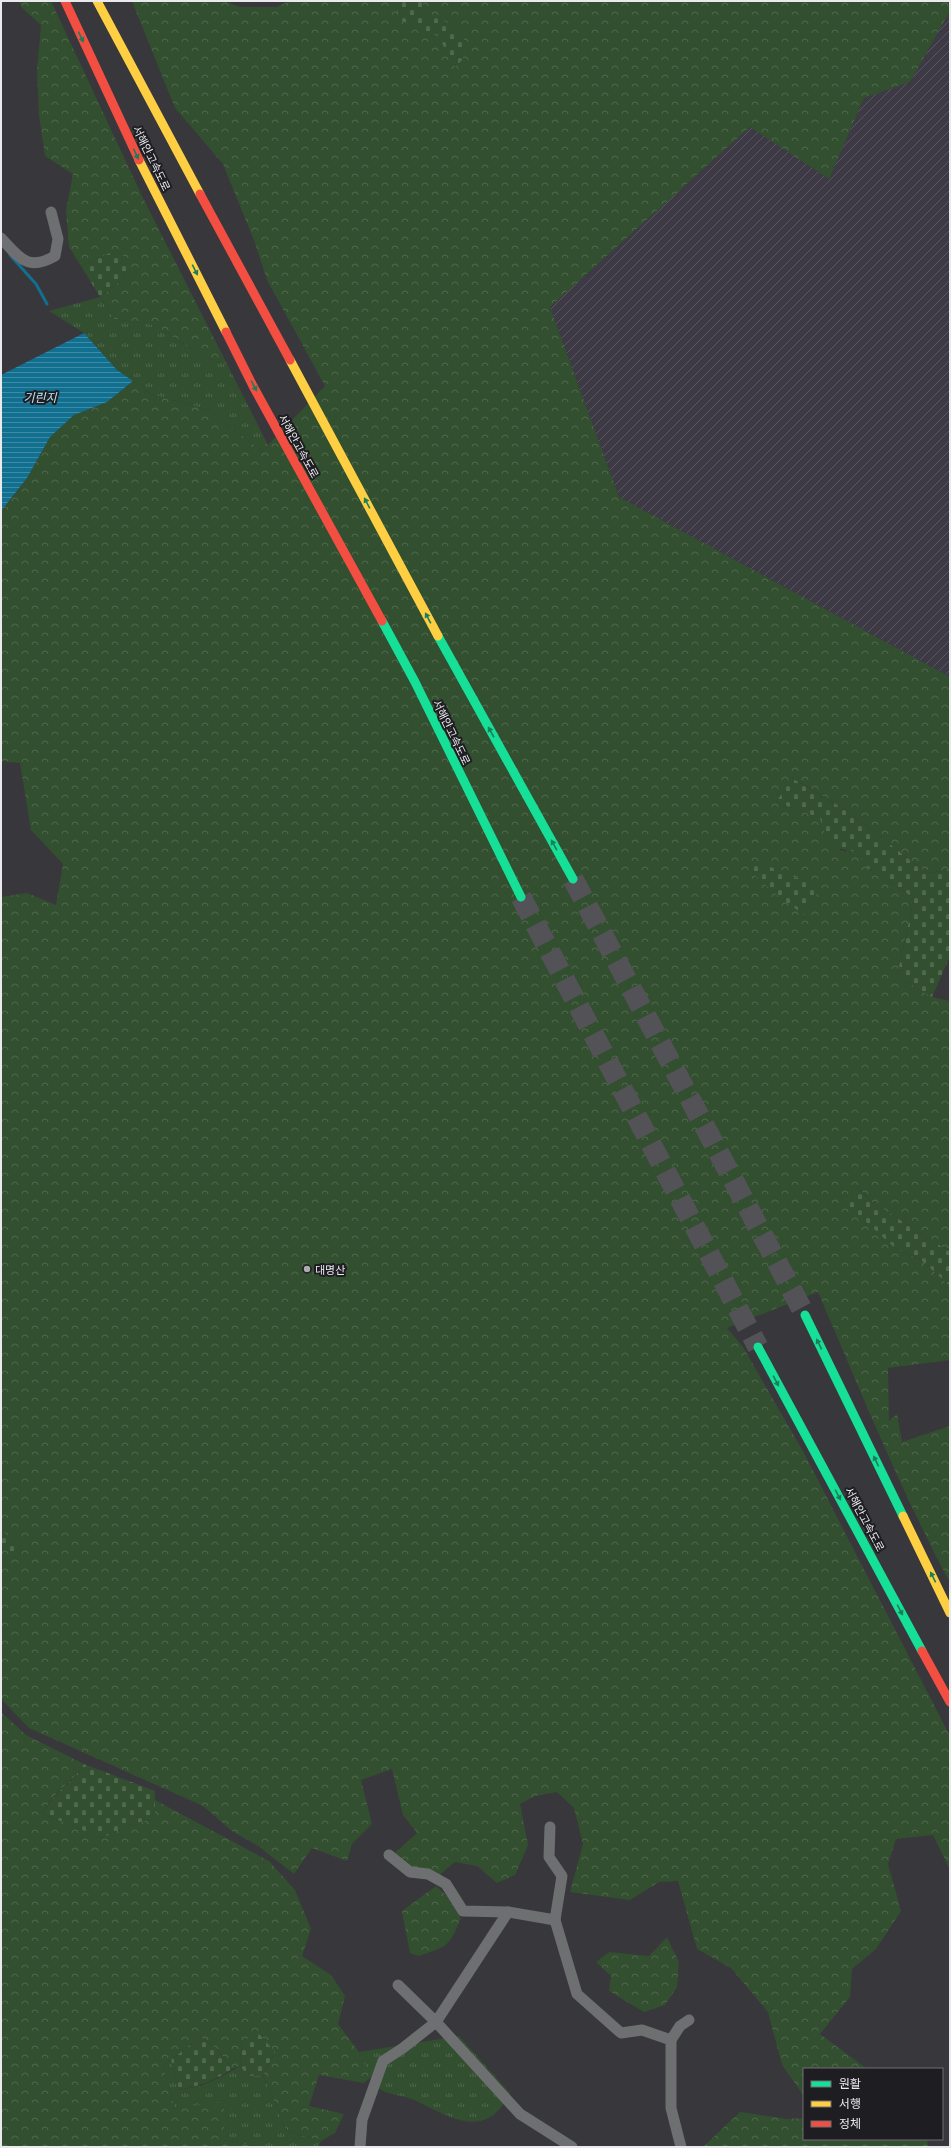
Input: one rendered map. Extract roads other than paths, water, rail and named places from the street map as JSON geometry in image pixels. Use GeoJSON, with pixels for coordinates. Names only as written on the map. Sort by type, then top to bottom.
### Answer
{"type":"FeatureCollection","features":[{"type":"Feature","properties":{"kind":"highway","name":"서해안고속도로"},"geometry":{"type":"LineString","coordinates":[[65,1],[141,163],[250,379],[415,682],[521,897]]}},
{"type":"Feature","properties":{"kind":"highway"},"geometry":{"type":"LineString","coordinates":[[97,1],[444,648],[573,879]]}},
{"type":"Feature","properties":{"kind":"highway"},"geometry":{"type":"LineString","coordinates":[[805,1315],[950,1612]]}},
{"type":"Feature","properties":{"kind":"highway","name":"서해안고속도로"},"geometry":{"type":"LineString","coordinates":[[758,1346],[950,1702]]}},
{"type":"Feature","properties":{"kind":"street"},"geometry":{"type":"LineString","coordinates":[[1,238],[22,260],[32,263],[46,261],[55,256],[58,239],[51,212]]}},
{"type":"Feature","properties":{"kind":"street"},"geometry":{"type":"LineString","coordinates":[[550,1827],[549,1857],[562,1876],[555,1920],[577,1994],[621,2033],[642,2030],[671,2040]]}},
{"type":"Feature","properties":{"kind":"street"},"geometry":{"type":"LineString","coordinates":[[389,1855],[410,1872],[428,1874],[446,1884],[463,1911],[508,1912],[555,1920]]}},
{"type":"Feature","properties":{"kind":"street"},"geometry":{"type":"LineString","coordinates":[[360,2147],[362,2120],[383,2061],[403,2048],[436,2022],[508,1912]]}},
{"type":"Feature","properties":{"kind":"street"},"geometry":{"type":"LineString","coordinates":[[398,1985],[436,2022],[520,2114],[572,2147]]}},
{"type":"Feature","properties":{"kind":"street"},"geometry":{"type":"LineString","coordinates":[[681,2147],[671,2108],[671,2040],[680,2026],[690,2020]]}},
{"type":"Feature","properties":{"kind":"water","name":"기린지"},"geometry":{"type":"Polygon","coordinates":[[[84,333],[117,370],[133,381],[107,402],[74,415],[50,437],[27,478],[1,511],[1,375],[84,333]]]}},
{"type":"Feature","properties":{"kind":"waterway"},"geometry":{"type":"LineString","coordinates":[[10,255],[36,284],[47,304]]}},
{"type":"Feature","properties":{"kind":"tunnel"},"geometry":{"type":"LineString","coordinates":[[573,879],[805,1315]]}},
{"type":"Feature","properties":{"kind":"tunnel"},"geometry":{"type":"LineString","coordinates":[[521,897],[758,1347]]}},
{"type":"Feature","properties":{"kind":"place","name":"대명산"},"geometry":{"type":"Point","coordinates":[307,1269]}}]}
